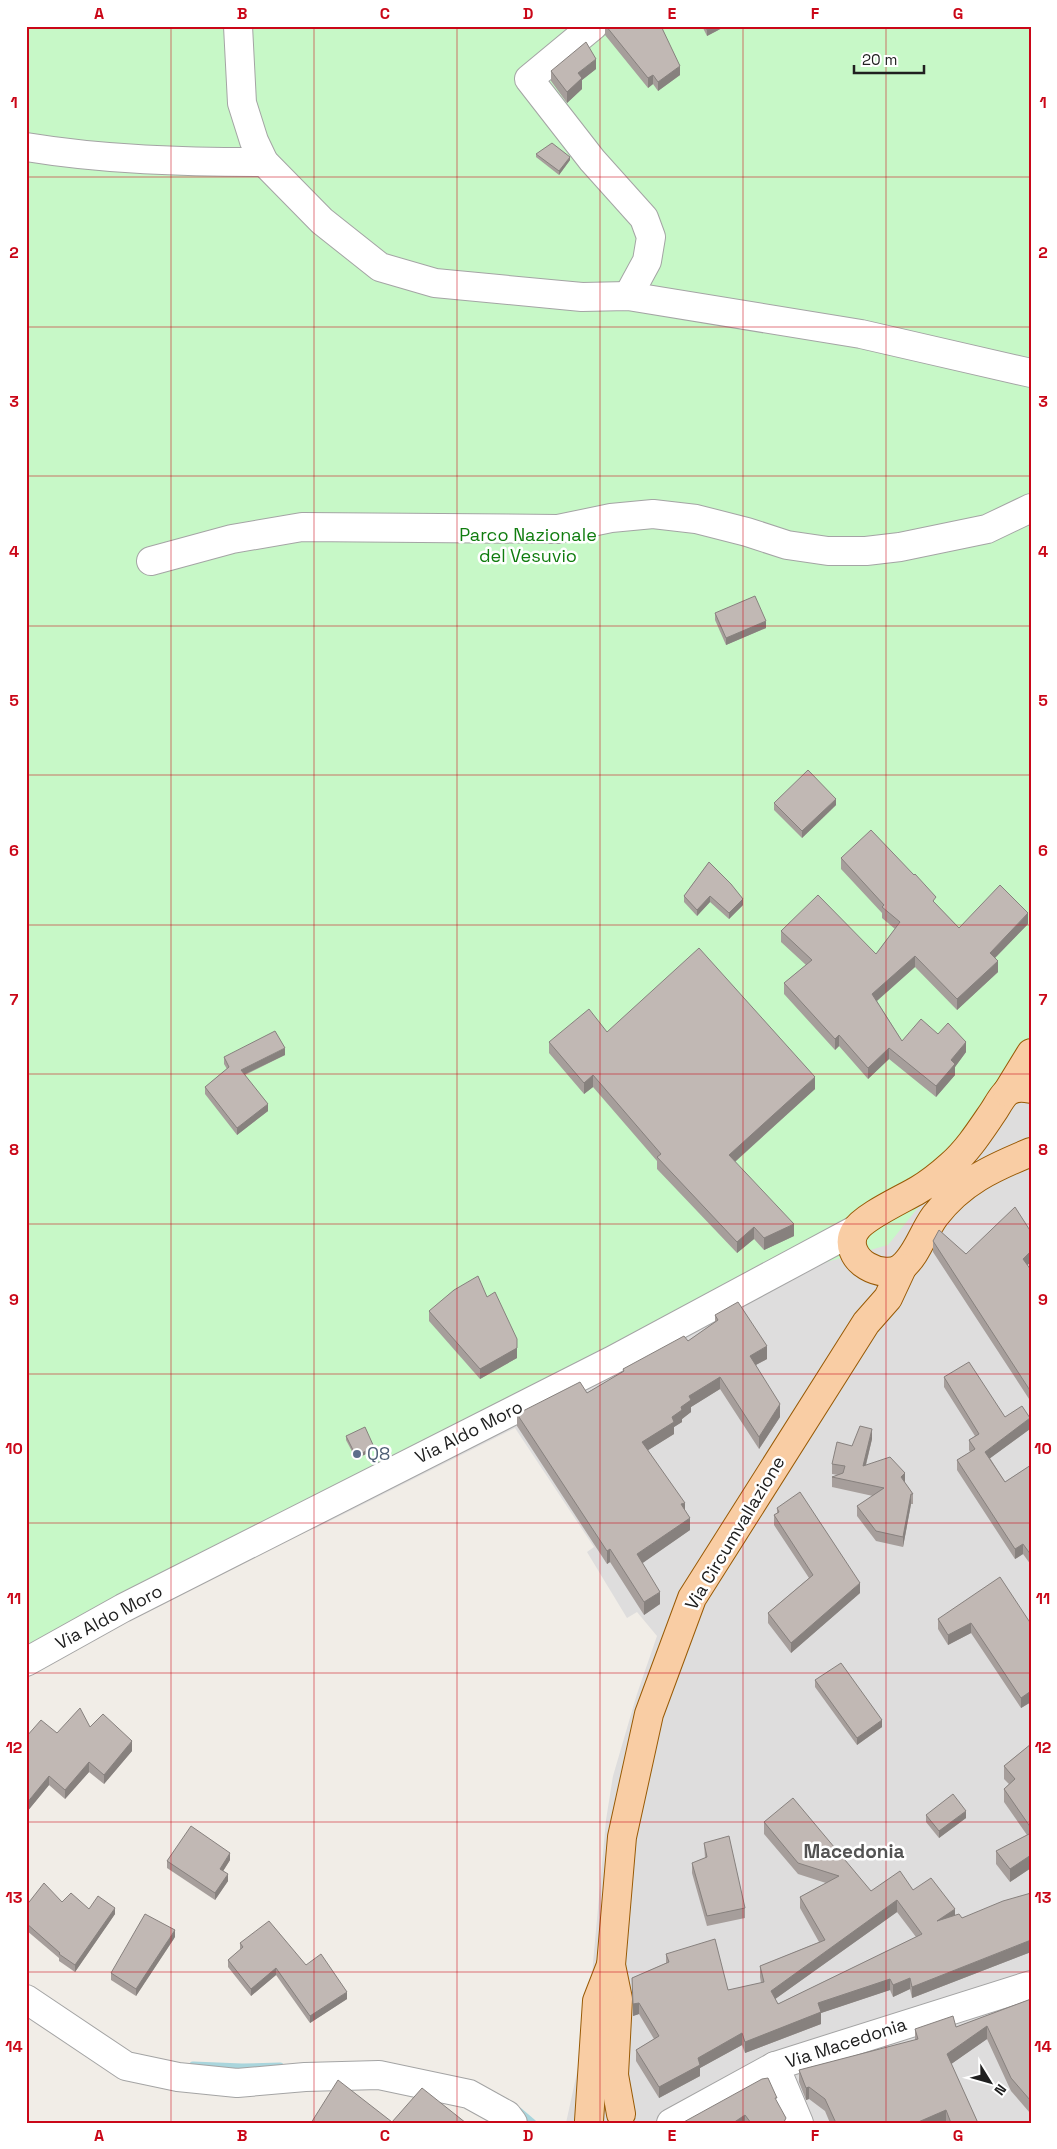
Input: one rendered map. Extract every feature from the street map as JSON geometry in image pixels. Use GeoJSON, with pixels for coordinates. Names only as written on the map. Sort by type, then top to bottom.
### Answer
{"type":"FeatureCollection","features":[{"type":"Feature","properties":{"kind":"main road"},"geometry":{"type":"LineString","coordinates":[[855,1230],[864,1221],[920,1189],[953,1163],[1019,1091],[1031,1053]]}},
{"type":"Feature","properties":{"kind":"main road","name":"Via Circumvallazione"},"geometry":{"type":"LineString","coordinates":[[589,2122],[597,2001],[611,1966],[624,1828],[649,1714],[692,1598],[866,1323],[888,1298],[902,1268],[909,1260],[934,1217],[948,1201],[985,1172],[1031,1152]]}},
{"type":"Feature","properties":{"kind":"main road","name":"Via Circumvallazione"},"geometry":{"type":"LineString","coordinates":[[855,1230],[851,1240],[853,1251],[863,1263],[868,1303],[866,1323]]}},
{"type":"Feature","properties":{"kind":"main road"},"geometry":{"type":"LineString","coordinates":[[863,1263],[883,1272],[893,1272],[902,1268]]}},
{"type":"Feature","properties":{"kind":"main road","name":"Via Circumvallazione"},"geometry":{"type":"LineString","coordinates":[[611,1966],[618,1999],[614,2075],[626,2118]]}},
{"type":"Feature","properties":{"kind":"main road"},"geometry":{"type":"LineString","coordinates":[[589,2122],[596,2114],[613,2111],[626,2118]]}},
{"type":"Feature","properties":{"kind":"street"},"geometry":{"type":"LineString","coordinates":[[238,26],[242,103],[254,141],[264,162],[322,221],[380,267],[435,283],[582,297],[628,296],[861,334],[1031,373]]}},
{"type":"Feature","properties":{"kind":"street"},"geometry":{"type":"LineString","coordinates":[[592,26],[529,79],[592,160],[644,218],[651,237],[650,245],[646,261],[628,296]]}},
{"type":"Feature","properties":{"kind":"street"},"geometry":{"type":"LineString","coordinates":[[26,147],[66,154],[166,162],[264,162]]}},
{"type":"Feature","properties":{"kind":"street"},"geometry":{"type":"LineString","coordinates":[[151,562],[232,539],[302,527],[558,529],[611,518],[653,514],[696,519],[748,532],[787,545],[828,551],[866,551],[987,529],[1031,508]]}},
{"type":"Feature","properties":{"kind":"street","name":"Via Aldo Moro"},"geometry":{"type":"LineString","coordinates":[[26,1662],[123,1608],[611,1361],[855,1230]]}},
{"type":"Feature","properties":{"kind":"street"},"geometry":{"type":"LineString","coordinates":[[806,1258],[863,1263]]}},
{"type":"Feature","properties":{"kind":"street","name":"Via Macedonia"},"geometry":{"type":"LineString","coordinates":[[671,2123],[775,2066],[1031,1985]]}},
{"type":"Feature","properties":{"kind":"street"},"geometry":{"type":"LineString","coordinates":[[26,1999],[126,2066],[178,2077],[237,2083],[305,2077],[379,2075],[470,2094],[507,2115],[513,2123]]}},
{"type":"Feature","properties":{"kind":"street"},"geometry":{"type":"LineString","coordinates":[[775,2066],[799,2123]]}},
{"type":"Feature","properties":{"kind":"shaded area"},"geometry":{"type":"Polygon","coordinates":[[[1031,814],[1031,2123],[566,2123],[581,2054],[592,1974],[606,1820],[613,1776],[637,1694],[657,1636],[637,1612],[627,1618],[587,1552],[594,1547],[515,1428],[314,1529],[231,1418],[1031,814]]]}},
{"type":"Feature","properties":{"kind":"green space","name":"Parco Nazionale del Vesuvio"},"geometry":{"type":"Polygon","coordinates":[[[26,26],[1031,26],[1031,1064],[888,1245],[798,1270],[294,1537],[38,1665],[26,1674],[26,26]]]}},
{"type":"Feature","properties":{"kind":"building"},"geometry":{"type":"Polygon","coordinates":[[[606,26],[661,26],[680,66],[658,82],[653,75],[648,78],[606,26]]]}},
{"type":"Feature","properties":{"kind":"building"},"geometry":{"type":"Polygon","coordinates":[[[586,42],[596,59],[578,73],[582,78],[567,92],[551,71],[586,42]]]}},
{"type":"Feature","properties":{"kind":"building"},"geometry":{"type":"Polygon","coordinates":[[[552,143],[570,157],[559,171],[536,154],[552,143]]]}},
{"type":"Feature","properties":{"kind":"building"},"geometry":{"type":"Polygon","coordinates":[[[755,596],[766,621],[726,638],[715,613],[755,596]]]}},
{"type":"Feature","properties":{"kind":"building"},"geometry":{"type":"Polygon","coordinates":[[[808,770],[836,799],[802,831],[774,803],[808,770]]]}},
{"type":"Feature","properties":{"kind":"building"},"geometry":{"type":"Polygon","coordinates":[[[871,830],[936,897],[933,901],[959,928],[1000,885],[1028,913],[990,953],[998,961],[957,999],[915,956],[872,994],[902,1041],[921,1019],[938,1034],[948,1023],[966,1042],[951,1060],[955,1064],[936,1086],[889,1048],[868,1068],[839,1035],[835,1039],[784,983],[812,960],[781,931],[818,895],[876,954],[900,922],[882,907],[884,905],[841,858],[871,830]]]}},
{"type":"Feature","properties":{"kind":"building"},"geometry":{"type":"Polygon","coordinates":[[[709,862],[743,899],[729,913],[710,896],[697,910],[684,896],[709,862]]]}},
{"type":"Feature","properties":{"kind":"building"},"geometry":{"type":"Polygon","coordinates":[[[699,948],[815,1077],[729,1155],[794,1224],[764,1238],[754,1227],[737,1242],[657,1157],[661,1154],[593,1075],[584,1083],[549,1042],[589,1009],[607,1032],[699,948]]]}},
{"type":"Feature","properties":{"kind":"building"},"geometry":{"type":"Polygon","coordinates":[[[275,1031],[285,1048],[241,1070],[268,1104],[237,1128],[205,1087],[229,1067],[224,1057],[275,1031]]]}},
{"type":"Feature","properties":{"kind":"building"},"geometry":{"type":"Polygon","coordinates":[[[1015,1207],[1031,1232],[1031,1251],[1023,1259],[1031,1270],[1031,1392],[933,1241],[939,1230],[966,1254],[1015,1207]]]}},
{"type":"Feature","properties":{"kind":"building"},"geometry":{"type":"Polygon","coordinates":[[[478,1276],[487,1297],[495,1292],[517,1339],[517,1348],[480,1369],[429,1311],[454,1290],[478,1276]]]}},
{"type":"Feature","properties":{"kind":"building"},"geometry":{"type":"Polygon","coordinates":[[[738,1302],[767,1346],[750,1356],[780,1404],[759,1437],[720,1377],[689,1396],[691,1400],[672,1417],[674,1422],[642,1442],[685,1503],[681,1504],[690,1518],[637,1554],[660,1592],[644,1602],[610,1549],[607,1551],[517,1414],[580,1382],[587,1393],[624,1371],[623,1369],[684,1336],[688,1341],[718,1320],[715,1315],[738,1302]]]}},
{"type":"Feature","properties":{"kind":"building"},"geometry":{"type":"Polygon","coordinates":[[[969,1362],[1005,1417],[1022,1406],[1030,1418],[985,1452],[1005,1482],[1031,1465],[1031,1555],[1023,1544],[1015,1549],[957,1460],[975,1449],[969,1440],[979,1434],[944,1377],[969,1362]]]}},
{"type":"Feature","properties":{"kind":"building"},"geometry":{"type":"Polygon","coordinates":[[[860,1426],[872,1429],[863,1466],[890,1457],[905,1473],[901,1477],[913,1494],[911,1494],[903,1537],[876,1531],[857,1506],[884,1488],[832,1477],[843,1473],[845,1466],[832,1464],[837,1442],[852,1446],[860,1426]]]}},
{"type":"Feature","properties":{"kind":"building"},"geometry":{"type":"Polygon","coordinates":[[[365,1427],[374,1447],[356,1456],[346,1436],[365,1427]]]}},
{"type":"Feature","properties":{"kind":"building"},"geometry":{"type":"Polygon","coordinates":[[[800,1492],[860,1583],[791,1643],[768,1613],[813,1575],[774,1515],[779,1512],[777,1508],[800,1492]]]}},
{"type":"Feature","properties":{"kind":"building"},"geometry":{"type":"Polygon","coordinates":[[[1000,1577],[1031,1624],[1031,1691],[1021,1698],[971,1623],[948,1635],[938,1619],[1000,1577]]]}},
{"type":"Feature","properties":{"kind":"building"},"geometry":{"type":"Polygon","coordinates":[[[841,1663],[882,1720],[857,1738],[815,1680],[841,1663]]]}},
{"type":"Feature","properties":{"kind":"building"},"geometry":{"type":"Polygon","coordinates":[[[80,1708],[90,1727],[103,1714],[132,1741],[104,1775],[89,1762],[65,1790],[49,1776],[26,1804],[26,1737],[41,1720],[57,1733],[80,1708]]]}},
{"type":"Feature","properties":{"kind":"building"},"geometry":{"type":"Polygon","coordinates":[[[1031,1744],[1031,1828],[1004,1789],[1015,1779],[1004,1766],[1031,1744]]]}},
{"type":"Feature","properties":{"kind":"building"},"geometry":{"type":"Polygon","coordinates":[[[953,1794],[966,1811],[939,1831],[926,1815],[953,1794]]]}},
{"type":"Feature","properties":{"kind":"building"},"geometry":{"type":"Polygon","coordinates":[[[793,1798],[871,1891],[900,1871],[913,1890],[931,1878],[955,1909],[937,1921],[959,1914],[962,1918],[1003,1901],[1031,1893],[1031,1940],[912,1987],[910,1978],[893,1985],[890,1979],[818,2003],[821,2012],[745,2042],[742,2033],[698,2058],[700,2065],[659,2087],[636,2050],[659,2036],[639,2003],[633,2004],[632,1978],[669,1962],[666,1954],[715,1939],[728,1990],[764,1982],[760,1966],[825,1940],[800,1897],[839,1876],[798,1863],[764,1822],[793,1798]],[[897,1900],[771,1991],[778,2004],[922,1934],[897,1900]]]}},
{"type":"Feature","properties":{"kind":"building"},"geometry":{"type":"Polygon","coordinates":[[[191,1826],[230,1853],[220,1869],[228,1874],[215,1893],[167,1861],[191,1826]]]}},
{"type":"Feature","properties":{"kind":"building"},"geometry":{"type":"Polygon","coordinates":[[[1031,1833],[1031,1855],[1010,1869],[996,1851],[1031,1833]]]}},
{"type":"Feature","properties":{"kind":"building"},"geometry":{"type":"Polygon","coordinates":[[[729,1836],[745,1908],[707,1916],[692,1863],[707,1857],[704,1843],[729,1836]]]}},
{"type":"Feature","properties":{"kind":"building"},"geometry":{"type":"Polygon","coordinates":[[[44,1883],[62,1902],[71,1893],[89,1909],[98,1896],[115,1908],[75,1965],[59,1954],[26,1923],[26,1906],[44,1883]]]}},
{"type":"Feature","properties":{"kind":"building"},"geometry":{"type":"Polygon","coordinates":[[[145,1914],[175,1930],[136,1989],[111,1973],[145,1914]]]}},
{"type":"Feature","properties":{"kind":"building"},"geometry":{"type":"Polygon","coordinates":[[[269,1921],[306,1965],[321,1954],[347,1992],[310,2016],[276,1968],[251,1989],[228,1960],[243,1947],[240,1943],[269,1921]]]}},
{"type":"Feature","properties":{"kind":"building"},"geometry":{"type":"Polygon","coordinates":[[[1031,1999],[1031,2100],[1011,2078],[987,2026],[947,2054],[978,2123],[951,2123],[946,2110],[916,2123],[836,2123],[825,2099],[809,2087],[806,2088],[799,2070],[918,2039],[915,2029],[953,2016],[956,2027],[1031,1999]]]}},
{"type":"Feature","properties":{"kind":"building"},"geometry":{"type":"Polygon","coordinates":[[[768,2078],[777,2098],[775,2098],[786,2118],[785,2123],[751,2123],[745,2115],[733,2123],[682,2123],[762,2079],[768,2078]]]}},
{"type":"Feature","properties":{"kind":"building"},"geometry":{"type":"Polygon","coordinates":[[[338,2080],[392,2122],[422,2088],[466,2123],[311,2123],[338,2080]]]}},
{"type":"Feature","properties":{"kind":"waterway"},"geometry":{"type":"LineString","coordinates":[[193,2065],[280,2066]]}},
{"type":"Feature","properties":{"kind":"waterway"},"geometry":{"type":"LineString","coordinates":[[519,2111],[533,2123]]}},
{"type":"Feature","properties":{"kind":"place","name":"Q8"},"geometry":{"type":"Point","coordinates":[357,1454]}},
{"type":"Feature","properties":{"kind":"district","name":"Macedonia"},"geometry":{"type":"Point","coordinates":[854,1851]}}]}
